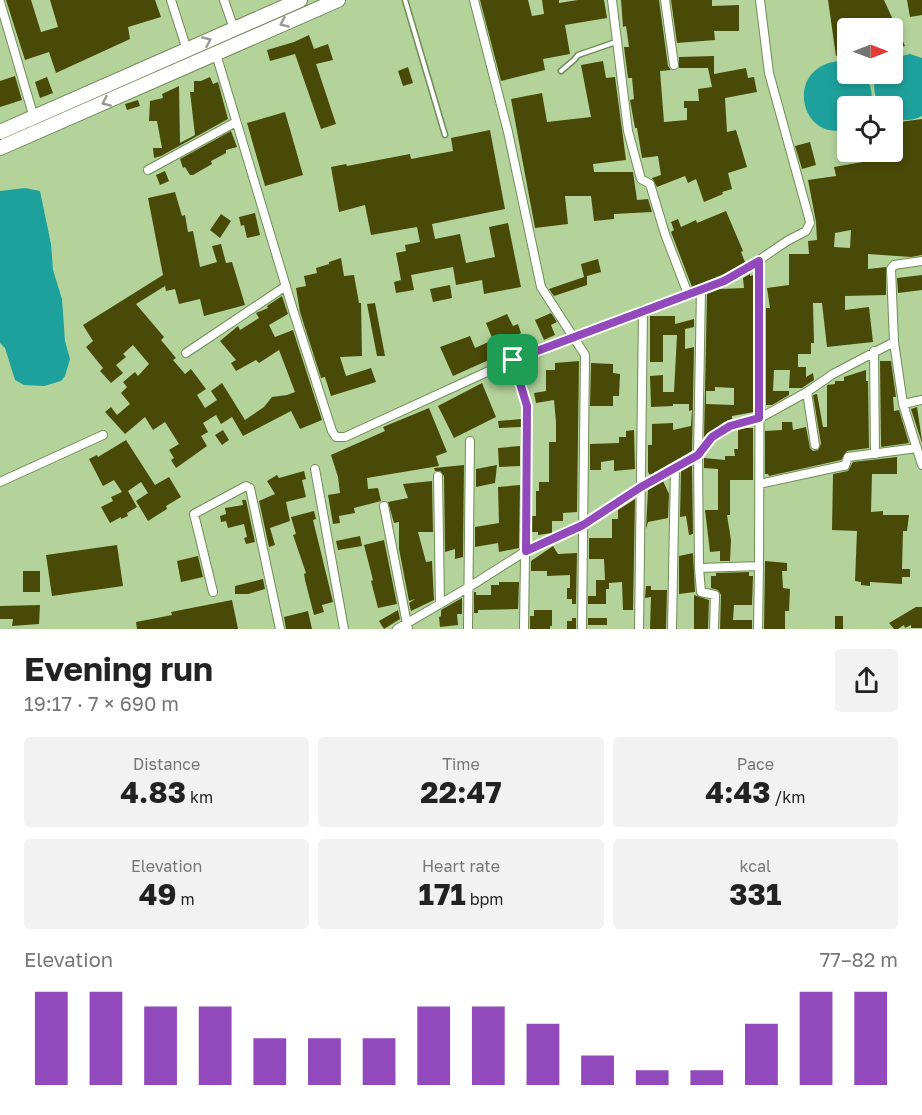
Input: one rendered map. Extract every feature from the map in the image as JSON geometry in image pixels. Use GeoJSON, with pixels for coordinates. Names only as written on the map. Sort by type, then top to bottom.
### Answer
{"type":"FeatureCollection","features":[{"type":"Feature","properties":{"kind":"highway"},"geometry":{"type":"LineString","coordinates":[[0,132],[300,0]]}},
{"type":"Feature","properties":{"kind":"highway"},"geometry":{"type":"LineString","coordinates":[[0,148],[338,0]]}},
{"type":"Feature","properties":{"kind":"street"},"geometry":{"type":"LineString","coordinates":[[171,0],[187,50]]}},
{"type":"Feature","properties":{"kind":"street"},"geometry":{"type":"LineString","coordinates":[[224,0],[234,30]]}},
{"type":"Feature","properties":{"kind":"street"},"geometry":{"type":"LineString","coordinates":[[474,0],[508,132],[541,287],[585,355],[582,629]]}},
{"type":"Feature","properties":{"kind":"street"},"geometry":{"type":"LineString","coordinates":[[612,0],[628,131],[641,179],[650,184],[665,234],[688,294]]}},
{"type":"Feature","properties":{"kind":"street"},"geometry":{"type":"LineString","coordinates":[[665,0],[674,65]]}},
{"type":"Feature","properties":{"kind":"street"},"geometry":{"type":"LineString","coordinates":[[216,54],[286,286],[333,431],[336,436],[345,438],[513,360],[743,271],[806,231],[810,223],[769,74],[760,0]]}},
{"type":"Feature","properties":{"kind":"street"},"geometry":{"type":"LineString","coordinates":[[0,2],[34,118]]}},
{"type":"Feature","properties":{"kind":"street"},"geometry":{"type":"LineString","coordinates":[[148,171],[236,122]]}},
{"type":"Feature","properties":{"kind":"street"},"geometry":{"type":"LineString","coordinates":[[758,629],[759,261]]}},
{"type":"Feature","properties":{"kind":"street"},"geometry":{"type":"LineString","coordinates":[[922,261],[894,266],[891,269],[894,342],[903,404],[922,465]]}},
{"type":"Feature","properties":{"kind":"street"},"geometry":{"type":"LineString","coordinates":[[186,354],[286,286]]}},
{"type":"Feature","properties":{"kind":"street"},"geometry":{"type":"LineString","coordinates":[[701,289],[698,455],[699,567],[701,592],[715,595],[714,629]]}},
{"type":"Feature","properties":{"kind":"street"},"geometry":{"type":"LineString","coordinates":[[639,629],[643,310]]}},
{"type":"Feature","properties":{"kind":"street"},"geometry":{"type":"LineString","coordinates":[[397,629],[408,626],[526,551],[583,525],[641,487],[698,455],[712,437],[730,426],[759,418],[807,392],[833,374],[894,342]]}},
{"type":"Feature","properties":{"kind":"street"},"geometry":{"type":"LineString","coordinates":[[874,351],[875,454]]}},
{"type":"Feature","properties":{"kind":"street"},"geometry":{"type":"LineString","coordinates":[[513,360],[527,406],[524,629]]}},
{"type":"Feature","properties":{"kind":"street"},"geometry":{"type":"LineString","coordinates":[[807,392],[815,444]]}},
{"type":"Feature","properties":{"kind":"street"},"geometry":{"type":"LineString","coordinates":[[903,404],[922,400]]}},
{"type":"Feature","properties":{"kind":"street"},"geometry":{"type":"LineString","coordinates":[[0,482],[103,435]]}},
{"type":"Feature","properties":{"kind":"street"},"geometry":{"type":"LineString","coordinates":[[468,629],[470,441]]}},
{"type":"Feature","properties":{"kind":"street"},"geometry":{"type":"LineString","coordinates":[[759,483],[842,466],[845,465],[848,457],[917,448]]}},
{"type":"Feature","properties":{"kind":"street"},"geometry":{"type":"LineString","coordinates":[[672,629],[675,467]]}},
{"type":"Feature","properties":{"kind":"street"},"geometry":{"type":"LineString","coordinates":[[315,469],[344,629]]}},
{"type":"Feature","properties":{"kind":"street"},"geometry":{"type":"LineString","coordinates":[[438,476],[440,604]]}},
{"type":"Feature","properties":{"kind":"street"},"geometry":{"type":"LineString","coordinates":[[213,592],[194,514],[246,486],[250,488],[280,629]]}},
{"type":"Feature","properties":{"kind":"street"},"geometry":{"type":"LineString","coordinates":[[384,506],[408,626]]}},
{"type":"Feature","properties":{"kind":"street"},"geometry":{"type":"LineString","coordinates":[[699,567],[759,566]]}},
{"type":"Feature","properties":{"kind":"lane"},"geometry":{"type":"LineString","coordinates":[[405,0],[445,135]]}},
{"type":"Feature","properties":{"kind":"lane"},"geometry":{"type":"LineString","coordinates":[[561,71],[578,55],[616,42]]}},
{"type":"Feature","properties":{"kind":"water"},"geometry":{"type":"Polygon","coordinates":[[[910,54],[922,58],[922,116],[915,119],[903,120],[903,96],[876,96],[875,94],[874,84],[903,84],[903,56],[910,54]]]}},
{"type":"Feature","properties":{"kind":"water"},"geometry":{"type":"Polygon","coordinates":[[[837,62],[837,84],[870,85],[872,96],[837,96],[837,130],[818,125],[809,115],[804,102],[805,89],[810,76],[821,66],[837,62]]]}},
{"type":"Feature","properties":{"kind":"water"},"geometry":{"type":"Polygon","coordinates":[[[25,188],[40,191],[51,244],[53,270],[62,299],[65,341],[70,359],[65,376],[61,381],[44,386],[24,385],[15,380],[5,348],[0,343],[0,191],[25,188]]]}},
{"type":"Feature","properties":{"kind":"building"},"geometry":{"type":"Polygon","coordinates":[[[6,0],[31,0],[41,32],[58,27],[50,0],[155,0],[161,17],[128,27],[130,39],[56,73],[49,52],[25,60],[6,0]]]}},
{"type":"Feature","properties":{"kind":"building"},"geometry":{"type":"Polygon","coordinates":[[[480,0],[528,0],[532,16],[544,14],[542,0],[559,0],[559,3],[604,0],[607,18],[565,25],[570,54],[543,59],[545,70],[501,81],[480,0]]]}},
{"type":"Feature","properties":{"kind":"building"},"geometry":{"type":"Polygon","coordinates":[[[621,0],[659,0],[668,66],[671,70],[660,71],[664,122],[687,120],[687,108],[684,108],[684,101],[699,101],[698,89],[712,87],[708,68],[679,68],[679,57],[714,56],[714,74],[746,68],[748,78],[754,77],[757,92],[725,98],[727,132],[736,130],[747,167],[728,173],[732,189],[704,202],[696,179],[688,183],[685,176],[657,187],[652,178],[661,175],[658,156],[642,158],[637,128],[635,128],[630,100],[634,99],[632,78],[628,78],[624,47],[629,47],[626,26],[623,27],[621,0]]]}},
{"type":"Feature","properties":{"kind":"building"},"geometry":{"type":"Polygon","coordinates":[[[671,0],[712,0],[712,6],[739,5],[739,31],[714,31],[715,40],[677,43],[671,0]]]}},
{"type":"Feature","properties":{"kind":"building"},"geometry":{"type":"Polygon","coordinates":[[[828,0],[884,0],[892,18],[837,18],[836,56],[828,0]]]}},
{"type":"Feature","properties":{"kind":"building"},"geometry":{"type":"Polygon","coordinates":[[[907,0],[922,0],[922,15],[910,17],[907,0]]]}},
{"type":"Feature","properties":{"kind":"building"},"geometry":{"type":"Polygon","coordinates":[[[309,35],[314,49],[328,44],[333,60],[316,64],[336,124],[321,129],[295,54],[270,61],[267,50],[309,35]]]}},
{"type":"Feature","properties":{"kind":"building"},"geometry":{"type":"Polygon","coordinates":[[[603,61],[606,78],[615,77],[626,160],[593,164],[594,172],[633,172],[637,200],[648,199],[652,212],[614,214],[614,219],[594,221],[591,196],[565,196],[568,224],[535,228],[511,99],[542,93],[547,122],[591,117],[581,65],[603,61]]]}},
{"type":"Feature","properties":{"kind":"building"},"geometry":{"type":"Polygon","coordinates":[[[408,67],[413,83],[403,86],[398,71],[408,67]]]}},
{"type":"Feature","properties":{"kind":"building"},"geometry":{"type":"Polygon","coordinates":[[[15,76],[22,100],[0,107],[0,81],[15,76]]]}},
{"type":"Feature","properties":{"kind":"building"},"geometry":{"type":"Polygon","coordinates":[[[47,77],[53,93],[40,98],[35,82],[47,77]]]}},
{"type":"Feature","properties":{"kind":"building"},"geometry":{"type":"Polygon","coordinates":[[[210,77],[213,84],[218,82],[228,119],[154,158],[153,148],[162,148],[157,121],[149,121],[150,101],[163,98],[162,94],[179,86],[180,143],[195,135],[190,92],[194,92],[194,81],[210,77]]]}},
{"type":"Feature","properties":{"kind":"building"},"geometry":{"type":"Polygon","coordinates":[[[138,100],[140,106],[127,110],[125,104],[138,100]]]}},
{"type":"Feature","properties":{"kind":"building"},"geometry":{"type":"Polygon","coordinates":[[[285,112],[303,175],[265,186],[247,123],[285,112]]]}},
{"type":"Feature","properties":{"kind":"building"},"geometry":{"type":"Polygon","coordinates":[[[922,119],[922,255],[911,257],[868,254],[868,269],[886,267],[886,295],[845,296],[845,310],[869,307],[873,342],[827,347],[822,303],[813,303],[814,343],[811,343],[811,354],[798,354],[798,367],[806,367],[806,377],[813,373],[814,380],[802,388],[789,388],[790,370],[774,370],[773,391],[789,391],[789,395],[772,405],[766,405],[766,308],[770,308],[767,288],[789,285],[789,254],[809,254],[808,241],[817,240],[808,180],[836,176],[834,167],[863,162],[903,162],[903,122],[922,119]],[[851,230],[835,233],[834,247],[850,248],[851,230]]]}},
{"type":"Feature","properties":{"kind":"building"},"geometry":{"type":"Polygon","coordinates":[[[490,130],[505,209],[432,224],[435,239],[460,234],[466,263],[495,257],[489,227],[508,223],[521,287],[484,294],[482,280],[456,285],[453,267],[411,275],[414,290],[396,293],[394,282],[401,280],[396,253],[406,251],[405,245],[420,242],[417,227],[371,235],[365,205],[339,212],[331,167],[410,154],[411,159],[453,151],[451,138],[490,130]]]}},
{"type":"Feature","properties":{"kind":"building"},"geometry":{"type":"Polygon","coordinates":[[[231,131],[237,147],[226,150],[226,153],[211,161],[212,164],[193,175],[190,175],[185,167],[183,168],[180,159],[231,131]]]}},
{"type":"Feature","properties":{"kind":"building"},"geometry":{"type":"Polygon","coordinates":[[[810,142],[816,165],[802,169],[795,146],[810,142]]]}},
{"type":"Feature","properties":{"kind":"building"},"geometry":{"type":"Polygon","coordinates":[[[165,171],[169,181],[160,185],[156,175],[165,171]]]}},
{"type":"Feature","properties":{"kind":"building"},"geometry":{"type":"Polygon","coordinates":[[[175,192],[182,216],[185,215],[188,232],[193,231],[200,267],[217,262],[212,246],[221,244],[226,263],[232,262],[245,305],[204,316],[200,299],[179,304],[175,289],[166,291],[165,286],[136,304],[164,337],[161,340],[176,358],[173,360],[185,374],[191,369],[206,389],[197,395],[205,408],[217,400],[211,391],[222,383],[245,420],[264,407],[272,397],[295,392],[279,350],[259,363],[256,360],[236,371],[231,363],[236,360],[220,341],[238,326],[240,330],[259,318],[256,313],[268,308],[267,306],[282,296],[288,314],[269,325],[275,337],[293,330],[322,420],[300,429],[291,411],[243,436],[232,417],[221,424],[216,415],[203,423],[208,432],[201,436],[207,446],[176,468],[169,450],[179,444],[165,422],[153,430],[145,417],[125,434],[105,412],[111,407],[117,415],[130,404],[121,393],[127,387],[123,382],[135,372],[138,376],[149,364],[133,345],[123,354],[126,357],[116,365],[123,373],[111,383],[100,371],[103,368],[86,347],[93,341],[83,325],[163,275],[148,198],[175,192]]]}},
{"type":"Feature","properties":{"kind":"building"},"geometry":{"type":"Polygon","coordinates":[[[726,211],[743,251],[741,252],[745,262],[724,274],[692,287],[671,232],[674,230],[671,222],[678,219],[681,227],[726,211]]]}},
{"type":"Feature","properties":{"kind":"building"},"geometry":{"type":"Polygon","coordinates":[[[255,213],[260,235],[247,238],[244,225],[241,226],[239,217],[255,213]]]}},
{"type":"Feature","properties":{"kind":"building"},"geometry":{"type":"Polygon","coordinates":[[[221,214],[231,221],[220,238],[210,230],[221,214]]]}},
{"type":"Feature","properties":{"kind":"building"},"geometry":{"type":"Polygon","coordinates":[[[341,258],[344,276],[354,275],[359,303],[361,303],[362,356],[340,357],[346,376],[371,368],[376,382],[331,396],[325,377],[321,378],[300,312],[296,288],[306,286],[304,276],[317,273],[316,268],[341,258]]]}},
{"type":"Feature","properties":{"kind":"building"},"geometry":{"type":"Polygon","coordinates":[[[598,259],[601,272],[587,276],[587,285],[554,296],[549,289],[584,277],[581,264],[598,259]]]}},
{"type":"Feature","properties":{"kind":"building"},"geometry":{"type":"Polygon","coordinates":[[[750,274],[750,276],[754,275],[754,412],[732,416],[732,419],[724,422],[704,437],[707,294],[720,289],[744,288],[743,278],[750,274]],[[715,387],[715,391],[706,391],[706,404],[734,405],[734,388],[715,387]]]}},
{"type":"Feature","properties":{"kind":"building"},"geometry":{"type":"Polygon","coordinates":[[[922,275],[922,290],[898,293],[897,278],[922,275]]]}},
{"type":"Feature","properties":{"kind":"building"},"geometry":{"type":"Polygon","coordinates":[[[450,285],[452,298],[433,302],[430,289],[450,285]]]}},
{"type":"Feature","properties":{"kind":"building"},"geometry":{"type":"Polygon","coordinates":[[[375,303],[385,356],[377,356],[367,304],[375,303]]]}},
{"type":"Feature","properties":{"kind":"building"},"geometry":{"type":"Polygon","coordinates":[[[551,313],[557,322],[551,325],[555,335],[544,340],[535,320],[551,313]]]}},
{"type":"Feature","properties":{"kind":"building"},"geometry":{"type":"Polygon","coordinates":[[[507,314],[513,326],[518,324],[521,333],[517,335],[522,348],[453,376],[440,347],[470,336],[475,348],[493,340],[486,323],[507,314]]]}},
{"type":"Feature","properties":{"kind":"building"},"geometry":{"type":"Polygon","coordinates":[[[650,316],[675,316],[675,324],[694,319],[694,327],[685,329],[685,349],[694,347],[692,451],[650,475],[648,445],[652,445],[652,424],[673,423],[673,430],[691,426],[692,410],[689,411],[689,404],[651,407],[650,376],[663,375],[663,392],[674,392],[677,335],[663,335],[663,362],[650,362],[650,316]]]}},
{"type":"Feature","properties":{"kind":"building"},"geometry":{"type":"Polygon","coordinates":[[[579,361],[577,512],[563,513],[563,521],[552,521],[552,533],[538,535],[538,532],[531,532],[532,516],[536,516],[536,491],[539,491],[539,482],[549,482],[549,442],[556,442],[556,422],[554,400],[536,403],[534,393],[546,391],[546,370],[555,370],[555,363],[579,361]]]}},
{"type":"Feature","properties":{"kind":"building"},"geometry":{"type":"Polygon","coordinates":[[[880,361],[891,361],[896,397],[893,397],[894,411],[899,410],[909,443],[881,447],[880,361]]]}},
{"type":"Feature","properties":{"kind":"building"},"geometry":{"type":"Polygon","coordinates":[[[591,363],[613,364],[613,373],[620,374],[619,396],[613,396],[613,406],[590,406],[591,363]]]}},
{"type":"Feature","properties":{"kind":"building"},"geometry":{"type":"Polygon","coordinates":[[[866,370],[869,448],[847,451],[841,460],[769,476],[765,474],[765,431],[782,430],[782,422],[792,422],[793,430],[806,427],[810,448],[813,451],[818,450],[821,444],[813,395],[817,394],[823,427],[827,427],[827,385],[835,384],[835,381],[844,381],[844,377],[866,370]]]}},
{"type":"Feature","properties":{"kind":"building"},"geometry":{"type":"Polygon","coordinates":[[[482,383],[496,417],[454,438],[438,406],[482,383]]]}},
{"type":"Feature","properties":{"kind":"building"},"geometry":{"type":"Polygon","coordinates":[[[917,407],[922,441],[922,443],[911,409],[917,407]]]}},
{"type":"Feature","properties":{"kind":"building"},"geometry":{"type":"Polygon","coordinates":[[[429,408],[447,452],[436,456],[439,466],[367,478],[368,489],[378,488],[381,501],[354,508],[355,513],[339,516],[340,523],[333,524],[328,495],[340,493],[331,455],[385,431],[383,427],[429,408]]]}},
{"type":"Feature","properties":{"kind":"building"},"geometry":{"type":"Polygon","coordinates":[[[521,419],[521,427],[499,428],[498,421],[521,419]]]}},
{"type":"Feature","properties":{"kind":"building"},"geometry":{"type":"Polygon","coordinates":[[[753,428],[753,480],[730,480],[730,515],[727,515],[731,540],[730,561],[720,561],[720,551],[710,552],[705,510],[718,510],[718,469],[704,468],[704,458],[725,460],[725,456],[735,456],[734,449],[738,449],[738,430],[753,428]]]}},
{"type":"Feature","properties":{"kind":"building"},"geometry":{"type":"Polygon","coordinates":[[[223,430],[229,440],[222,445],[215,435],[223,430]]]}},
{"type":"Feature","properties":{"kind":"building"},"geometry":{"type":"Polygon","coordinates":[[[634,430],[635,469],[614,471],[614,460],[601,462],[601,470],[590,470],[590,444],[619,443],[619,437],[626,437],[626,431],[634,430]]]}},
{"type":"Feature","properties":{"kind":"building"},"geometry":{"type":"Polygon","coordinates":[[[126,440],[155,485],[169,477],[181,497],[148,521],[136,501],[148,493],[141,482],[128,491],[137,507],[127,513],[128,516],[110,523],[101,507],[113,501],[111,497],[122,492],[114,480],[103,486],[89,459],[97,455],[98,457],[126,440]]]}},
{"type":"Feature","properties":{"kind":"building"},"geometry":{"type":"Polygon","coordinates":[[[520,446],[520,466],[499,467],[498,448],[520,446]]]}},
{"type":"Feature","properties":{"kind":"building"},"geometry":{"type":"Polygon","coordinates":[[[897,457],[897,474],[872,474],[871,512],[883,511],[883,515],[909,515],[907,531],[903,531],[902,569],[910,569],[910,577],[902,577],[902,584],[870,582],[870,586],[861,585],[861,582],[855,581],[857,531],[832,530],[833,474],[848,471],[853,462],[897,457]]]}},
{"type":"Feature","properties":{"kind":"building"},"geometry":{"type":"Polygon","coordinates":[[[464,465],[463,557],[455,559],[455,549],[445,552],[444,476],[434,468],[464,465]]]}},
{"type":"Feature","properties":{"kind":"building"},"geometry":{"type":"Polygon","coordinates":[[[497,465],[495,483],[476,487],[476,469],[497,465]]]}},
{"type":"Feature","properties":{"kind":"building"},"geometry":{"type":"Polygon","coordinates":[[[692,465],[693,534],[689,535],[686,516],[680,517],[681,471],[692,465]]]}},
{"type":"Feature","properties":{"kind":"building"},"geometry":{"type":"Polygon","coordinates":[[[304,471],[306,479],[302,480],[306,497],[286,502],[290,521],[270,528],[275,545],[269,547],[259,501],[275,494],[267,481],[277,475],[279,478],[304,471]]]}},
{"type":"Feature","properties":{"kind":"building"},"geometry":{"type":"Polygon","coordinates":[[[432,481],[433,532],[418,532],[426,562],[432,561],[434,600],[411,611],[409,603],[415,599],[409,601],[399,549],[399,522],[394,523],[388,502],[408,498],[403,484],[432,481]]]}},
{"type":"Feature","properties":{"kind":"building"},"geometry":{"type":"Polygon","coordinates":[[[663,481],[669,494],[668,518],[648,522],[646,529],[648,490],[663,481]]]}},
{"type":"Feature","properties":{"kind":"building"},"geometry":{"type":"Polygon","coordinates":[[[520,485],[519,548],[499,552],[498,543],[475,547],[475,527],[499,523],[498,487],[520,485]]]}},
{"type":"Feature","properties":{"kind":"building"},"geometry":{"type":"Polygon","coordinates":[[[635,499],[633,610],[623,610],[622,582],[609,583],[609,589],[606,589],[606,604],[588,604],[588,596],[596,596],[596,580],[605,580],[604,559],[589,559],[589,538],[612,538],[612,519],[618,519],[618,510],[635,499]]]}},
{"type":"Feature","properties":{"kind":"building"},"geometry":{"type":"Polygon","coordinates":[[[242,500],[246,500],[255,542],[246,544],[244,524],[228,528],[226,521],[221,522],[220,516],[226,514],[225,508],[243,505],[242,500]]]}},
{"type":"Feature","properties":{"kind":"building"},"geometry":{"type":"Polygon","coordinates":[[[314,511],[316,519],[313,520],[333,602],[322,605],[324,612],[314,615],[305,580],[304,574],[306,573],[293,535],[296,534],[291,517],[314,511]]]}},
{"type":"Feature","properties":{"kind":"building"},"geometry":{"type":"Polygon","coordinates":[[[360,536],[362,546],[338,550],[336,541],[360,536]]]}},
{"type":"Feature","properties":{"kind":"building"},"geometry":{"type":"Polygon","coordinates":[[[384,540],[397,604],[378,608],[364,545],[384,540]]]}},
{"type":"Feature","properties":{"kind":"building"},"geometry":{"type":"Polygon","coordinates":[[[117,545],[123,586],[52,596],[46,555],[117,545]]]}},
{"type":"Feature","properties":{"kind":"building"},"geometry":{"type":"Polygon","coordinates":[[[553,546],[558,554],[577,553],[576,604],[572,604],[572,599],[567,599],[570,575],[547,576],[547,571],[531,571],[531,561],[553,546]]]}},
{"type":"Feature","properties":{"kind":"building"},"geometry":{"type":"Polygon","coordinates":[[[693,553],[695,592],[679,594],[679,556],[693,553]]]}},
{"type":"Feature","properties":{"kind":"building"},"geometry":{"type":"Polygon","coordinates":[[[198,556],[203,577],[181,582],[177,561],[198,556]]]}},
{"type":"Feature","properties":{"kind":"building"},"geometry":{"type":"Polygon","coordinates":[[[765,561],[787,563],[787,571],[782,571],[783,588],[790,589],[789,611],[785,611],[785,629],[764,629],[765,561]]]}},
{"type":"Feature","properties":{"kind":"building"},"geometry":{"type":"Polygon","coordinates":[[[23,571],[40,571],[40,592],[23,592],[23,571]]]}},
{"type":"Feature","properties":{"kind":"building"},"geometry":{"type":"Polygon","coordinates":[[[749,572],[749,576],[753,576],[752,605],[734,605],[733,620],[752,620],[752,629],[720,629],[721,595],[718,590],[711,588],[711,576],[716,576],[716,573],[749,572]]]}},
{"type":"Feature","properties":{"kind":"building"},"geometry":{"type":"Polygon","coordinates":[[[263,579],[265,589],[248,594],[235,594],[235,586],[263,579]]]}},
{"type":"Feature","properties":{"kind":"building"},"geometry":{"type":"Polygon","coordinates":[[[499,582],[519,582],[518,609],[478,610],[478,613],[474,613],[474,592],[476,595],[491,595],[491,585],[499,585],[499,582]]]}},
{"type":"Feature","properties":{"kind":"building"},"geometry":{"type":"Polygon","coordinates":[[[646,586],[651,586],[651,590],[667,590],[666,629],[650,629],[651,597],[645,598],[646,586]]]}},
{"type":"Feature","properties":{"kind":"building"},"geometry":{"type":"Polygon","coordinates":[[[694,595],[709,600],[708,629],[694,629],[694,595]]]}},
{"type":"Feature","properties":{"kind":"building"},"geometry":{"type":"Polygon","coordinates":[[[462,598],[462,614],[457,614],[458,625],[440,627],[441,610],[462,598]]]}},
{"type":"Feature","properties":{"kind":"building"},"geometry":{"type":"Polygon","coordinates":[[[232,600],[238,629],[137,629],[136,622],[172,615],[171,612],[232,600]]]}},
{"type":"Feature","properties":{"kind":"building"},"geometry":{"type":"Polygon","coordinates":[[[40,605],[39,624],[12,626],[13,619],[0,619],[0,606],[40,605]]]}},
{"type":"Feature","properties":{"kind":"building"},"geometry":{"type":"Polygon","coordinates":[[[916,607],[922,607],[922,628],[911,628],[911,625],[905,628],[904,625],[894,629],[889,623],[916,607]]]}},
{"type":"Feature","properties":{"kind":"building"},"geometry":{"type":"Polygon","coordinates":[[[398,610],[400,619],[384,629],[379,621],[398,610]]]}},
{"type":"Feature","properties":{"kind":"building"},"geometry":{"type":"Polygon","coordinates":[[[534,610],[552,610],[550,629],[530,629],[530,616],[534,616],[534,610]]]}},
{"type":"Feature","properties":{"kind":"building"},"geometry":{"type":"Polygon","coordinates":[[[308,611],[312,629],[286,629],[284,617],[308,611]]]}},
{"type":"Feature","properties":{"kind":"building"},"geometry":{"type":"Polygon","coordinates":[[[835,616],[843,616],[843,629],[835,629],[835,616]]]}},
{"type":"Feature","properties":{"kind":"building"},"geometry":{"type":"Polygon","coordinates":[[[572,618],[576,618],[576,629],[567,629],[567,621],[572,621],[572,618]]]}},
{"type":"Feature","properties":{"kind":"building"},"geometry":{"type":"Polygon","coordinates":[[[588,618],[607,618],[607,625],[588,625],[588,618]]]}},
{"type":"Feature","properties":{"kind":"route"},"geometry":{"type":"LineString","coordinates":[[759,261],[759,418],[730,426],[712,437],[698,455],[641,487],[583,525],[526,551],[527,406],[513,360],[724,281],[759,261]]}}]}
